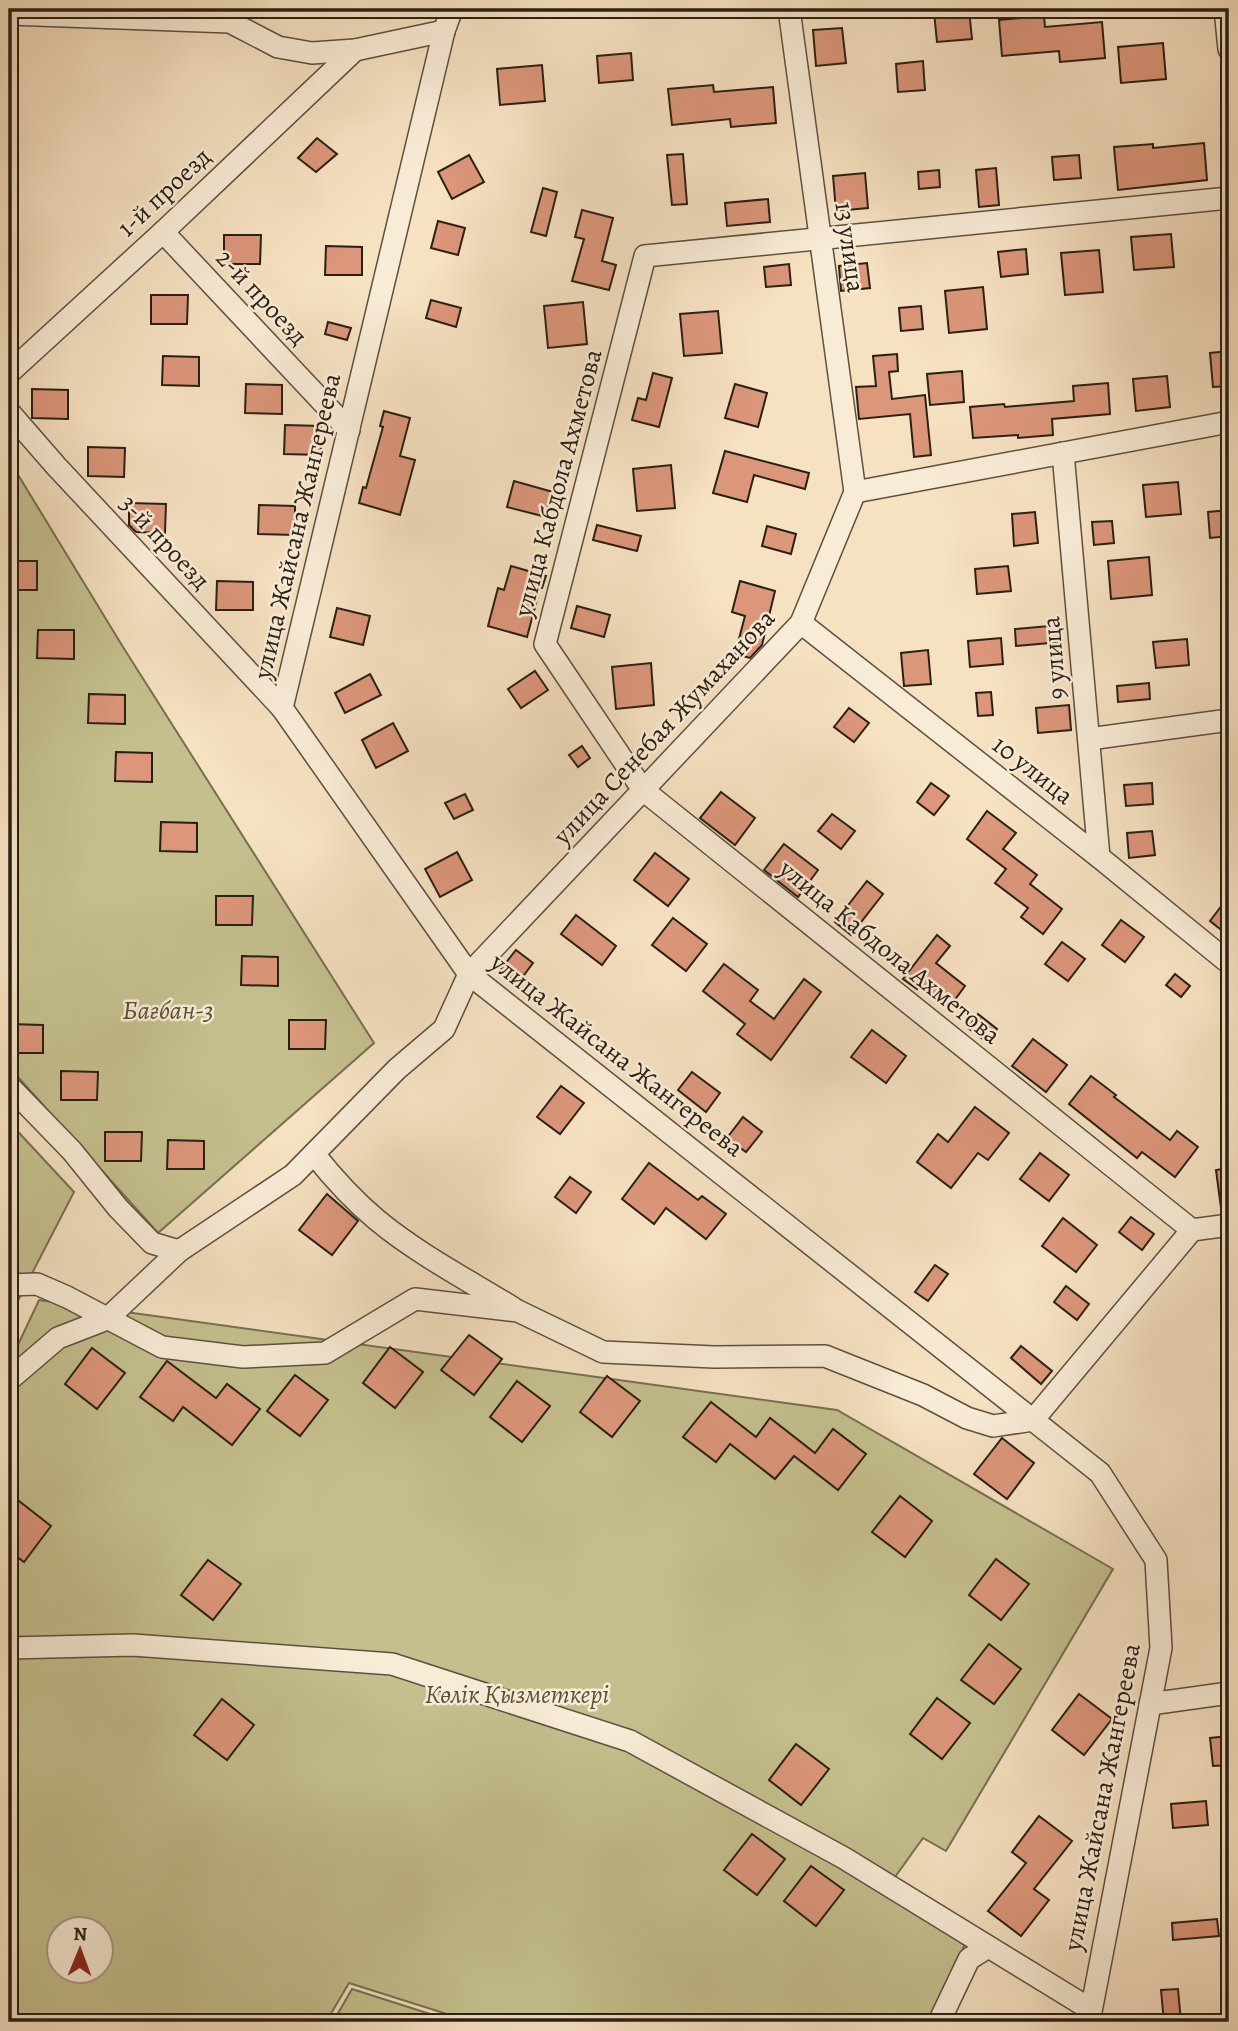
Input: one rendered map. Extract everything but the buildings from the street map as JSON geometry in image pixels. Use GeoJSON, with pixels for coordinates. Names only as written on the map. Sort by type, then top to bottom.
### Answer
{"type":"FeatureCollection","features":[{"type":"Feature","properties":{"kind":"street","name":"улица Жайсана Жангереева"},"geometry":{"type":"LineString","coordinates":[[452,9],[444,31],[282,708],[469,974],[1100,1473],[1156,1560],[1161,1648],[1090,2016]]}},
{"type":"Feature","properties":{"kind":"street","name":"13 улица"},"geometry":{"type":"LineString","coordinates":[[789,9],[855,492]]}},
{"type":"Feature","properties":{"kind":"street"},"geometry":{"type":"LineString","coordinates":[[1225,9],[1229,49]]}},
{"type":"Feature","properties":{"kind":"street"},"geometry":{"type":"LineString","coordinates":[[9,14],[230,22],[278,47],[312,53],[355,50],[444,31]]}},
{"type":"Feature","properties":{"kind":"street","name":"1-й проезд"},"geometry":{"type":"LineString","coordinates":[[9,373],[355,50]]}},
{"type":"Feature","properties":{"kind":"street","name":"улица Кабдола Ахметова"},"geometry":{"type":"LineString","coordinates":[[1192,1230],[643,790],[545,644],[645,256],[1229,198]]}},
{"type":"Feature","properties":{"kind":"street","name":"2-й проезд"},"geometry":{"type":"LineString","coordinates":[[163,232],[349,430]]}},
{"type":"Feature","properties":{"kind":"street","name":"3-й проезд"},"geometry":{"type":"LineString","coordinates":[[9,412],[66,477],[282,708]]}},
{"type":"Feature","properties":{"kind":"street"},"geometry":{"type":"LineString","coordinates":[[855,492],[1229,422]]}},
{"type":"Feature","properties":{"kind":"street","name":"9 улица"},"geometry":{"type":"LineString","coordinates":[[1063,453],[1099,857]]}},
{"type":"Feature","properties":{"kind":"street","name":"улица Сенебая Жумаханова"},"geometry":{"type":"LineString","coordinates":[[107,1320],[179,1251],[293,1175],[397,1069],[444,1028],[469,974],[801,623],[855,492]]}},
{"type":"Feature","properties":{"kind":"street","name":"10 улица"},"geometry":{"type":"LineString","coordinates":[[801,623],[1099,857],[1229,963]]}},
{"type":"Feature","properties":{"kind":"street"},"geometry":{"type":"LineString","coordinates":[[1089,739],[1229,720]]}},
{"type":"Feature","properties":{"kind":"street"},"geometry":{"type":"LineString","coordinates":[[9,1086],[72,1150],[118,1208],[152,1243],[179,1251]]}},
{"type":"Feature","properties":{"kind":"street"},"geometry":{"type":"LineString","coordinates":[[314,1154],[378,1222],[411,1245],[518,1311],[603,1352],[714,1357],[825,1356],[923,1395],[967,1418],[993,1426],[1033,1420],[1192,1230],[1229,1225]]}},
{"type":"Feature","properties":{"kind":"street"},"geometry":{"type":"LineString","coordinates":[[9,1285],[37,1284],[162,1347],[243,1357],[325,1353],[415,1299],[518,1311]]}},
{"type":"Feature","properties":{"kind":"street"},"geometry":{"type":"LineString","coordinates":[[9,1380],[58,1338],[107,1320]]}},
{"type":"Feature","properties":{"kind":"street"},"geometry":{"type":"LineString","coordinates":[[9,1648],[133,1645],[392,1664],[630,1741],[844,1858],[988,1947],[1090,2016]]}},
{"type":"Feature","properties":{"kind":"street"},"geometry":{"type":"LineString","coordinates":[[1150,1704],[1229,1693]]}},
{"type":"Feature","properties":{"kind":"street"},"geometry":{"type":"LineString","coordinates":[[939,2022],[969,1959],[988,1947]]}},
{"type":"Feature","properties":{"kind":"green space"},"geometry":{"type":"Polygon","coordinates":[[[204,9],[441,9],[438,17],[204,9]]]}},
{"type":"Feature","properties":{"kind":"green space","name":"Бағбан-3"},"geometry":{"type":"Polygon","coordinates":[[[9,460],[123,647],[374,1043],[158,1233],[9,1067],[9,460]]]}},
{"type":"Feature","properties":{"kind":"green space"},"geometry":{"type":"Polygon","coordinates":[[[9,1122],[74,1192],[9,1318],[9,1122]]]}},
{"type":"Feature","properties":{"kind":"green space","name":"Көлік Қызметкері"},"geometry":{"type":"Polygon","coordinates":[[[39,1300],[837,1410],[1113,1569],[946,1851],[923,1838],[890,1884],[966,1936],[954,1993],[940,2022],[472,2022],[349,1983],[326,2022],[9,2022],[9,1364],[39,1300]]]}},
{"type":"Feature","properties":{"kind":"green space"},"geometry":{"type":"Polygon","coordinates":[[[352,1989],[455,2022],[333,2022],[352,1989]]]}}]}
